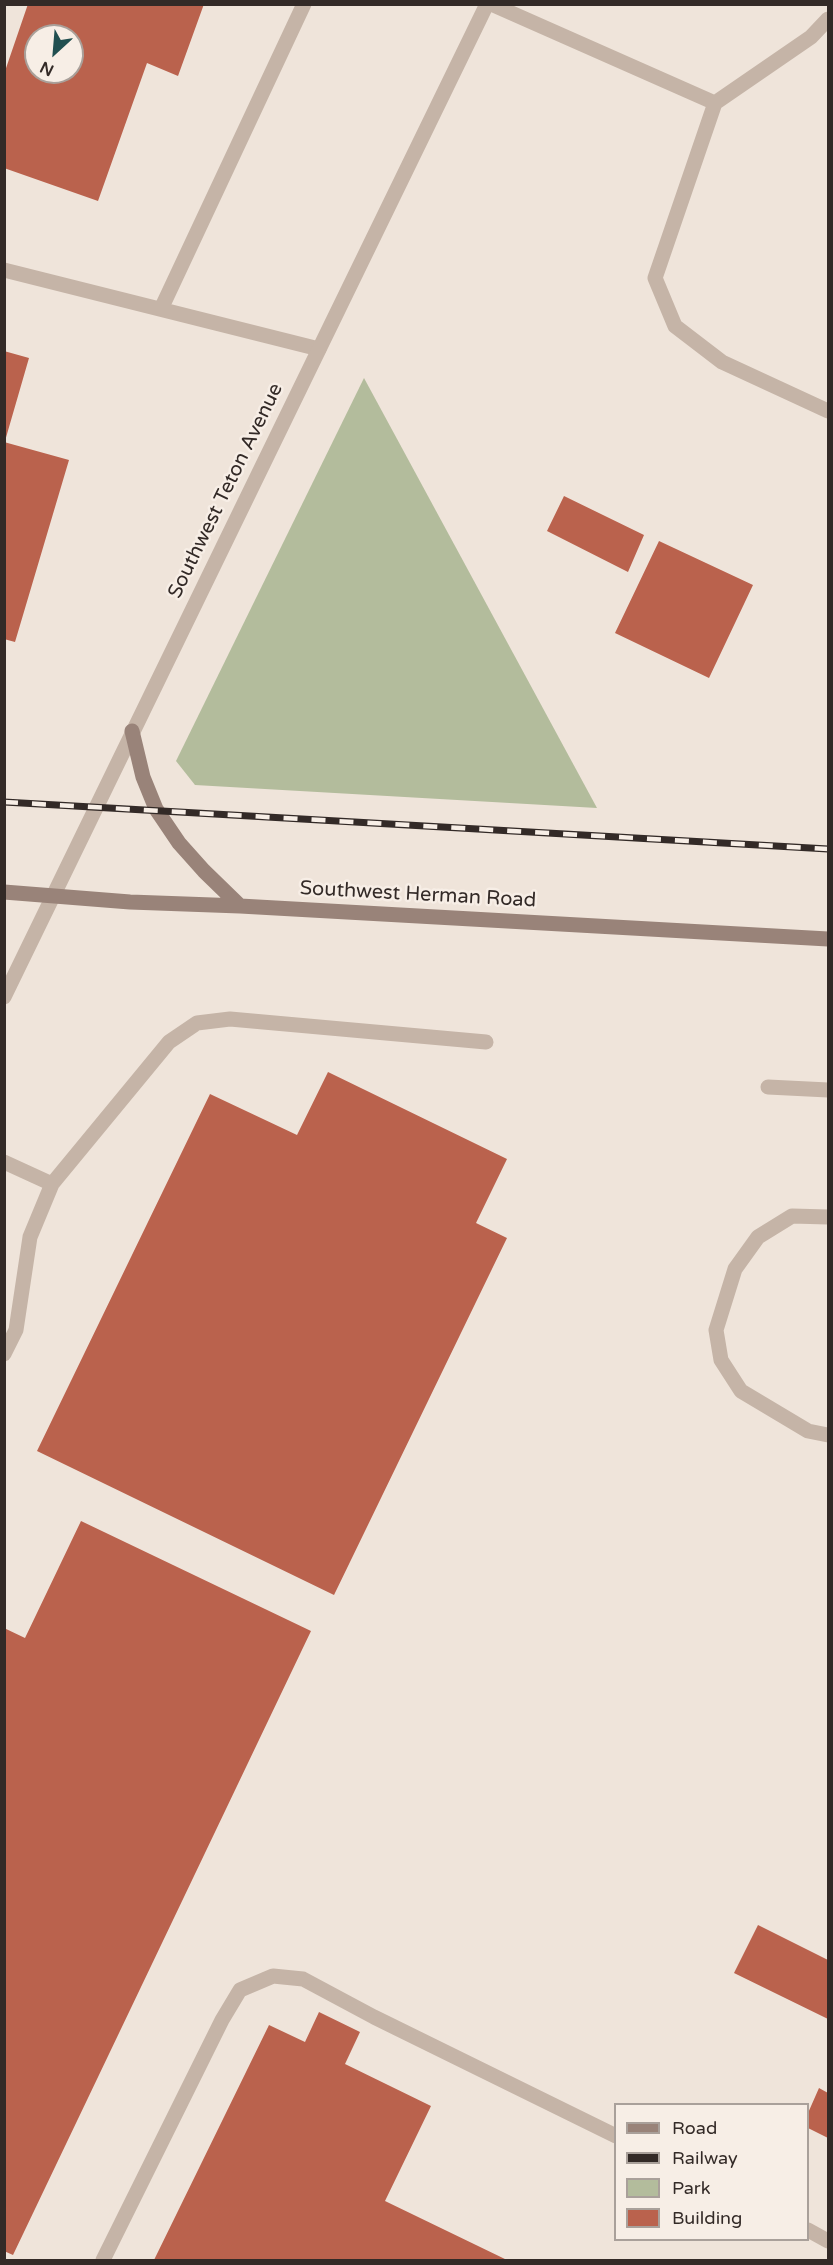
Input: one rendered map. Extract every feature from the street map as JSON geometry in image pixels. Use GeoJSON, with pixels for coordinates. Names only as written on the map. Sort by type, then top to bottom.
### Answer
{"type":"FeatureCollection","features":[{"type":"Feature","properties":{"kind":"main road"},"geometry":{"type":"LineString","coordinates":[[132,731],[143,777],[156,809],[179,843],[240,906]]}},
{"type":"Feature","properties":{"kind":"main road","name":"Southwest Herman Road"},"geometry":{"type":"LineString","coordinates":[[4,892],[130,902],[240,906],[828,939]]}},
{"type":"Feature","properties":{"kind":"street"},"geometry":{"type":"LineString","coordinates":[[161,309],[304,4]]}},
{"type":"Feature","properties":{"kind":"street"},"geometry":{"type":"LineString","coordinates":[[489,4],[715,103]]}},
{"type":"Feature","properties":{"kind":"street","name":"Southwest Teton Avenue"},"geometry":{"type":"LineString","coordinates":[[4,997],[489,4]]}},
{"type":"Feature","properties":{"kind":"street"},"geometry":{"type":"LineString","coordinates":[[828,19],[811,37],[715,103],[655,278],[675,326],[722,362],[828,411]]}},
{"type":"Feature","properties":{"kind":"street"},"geometry":{"type":"LineString","coordinates":[[4,270],[319,349]]}},
{"type":"Feature","properties":{"kind":"street"},"geometry":{"type":"LineString","coordinates":[[4,1354],[16,1330],[30,1238],[52,1184],[170,1042],[197,1023],[230,1019],[486,1042]]}},
{"type":"Feature","properties":{"kind":"street"},"geometry":{"type":"LineString","coordinates":[[768,1087],[828,1090]]}},
{"type":"Feature","properties":{"kind":"street"},"geometry":{"type":"LineString","coordinates":[[4,1162],[52,1184]]}},
{"type":"Feature","properties":{"kind":"street"},"geometry":{"type":"LineString","coordinates":[[828,1217],[792,1216],[758,1237],[735,1269],[716,1330],[722,1360],[741,1391],[808,1431],[828,1435]]}},
{"type":"Feature","properties":{"kind":"street"},"geometry":{"type":"LineString","coordinates":[[103,2260],[222,2020],[240,1990],[273,1976],[303,1979],[374,2017],[614,2136]]}},
{"type":"Feature","properties":{"kind":"street"},"geometry":{"type":"LineString","coordinates":[[809,2231],[828,2241]]}},
{"type":"Feature","properties":{"kind":"green space"},"geometry":{"type":"Polygon","coordinates":[[[364,378],[597,808],[195,785],[176,761],[364,378]]]}},
{"type":"Feature","properties":{"kind":"building"},"geometry":{"type":"Polygon","coordinates":[[[28,4],[204,4],[178,76],[147,63],[98,201],[4,168],[4,74],[28,4]]]}},
{"type":"Feature","properties":{"kind":"building"},"geometry":{"type":"Polygon","coordinates":[[[4,351],[29,358],[5,441],[4,441],[4,351]]]}},
{"type":"Feature","properties":{"kind":"building"},"geometry":{"type":"Polygon","coordinates":[[[4,442],[69,460],[15,642],[4,639],[4,442]]]}},
{"type":"Feature","properties":{"kind":"building"},"geometry":{"type":"Polygon","coordinates":[[[564,496],[644,535],[628,572],[547,531],[564,496]]]}},
{"type":"Feature","properties":{"kind":"building"},"geometry":{"type":"Polygon","coordinates":[[[659,541],[753,585],[709,678],[615,633],[659,541]]]}},
{"type":"Feature","properties":{"kind":"building"},"geometry":{"type":"Polygon","coordinates":[[[328,1072],[507,1159],[476,1223],[507,1238],[334,1595],[37,1451],[210,1094],[297,1135],[328,1072]]]}},
{"type":"Feature","properties":{"kind":"building"},"geometry":{"type":"Polygon","coordinates":[[[81,1521],[311,1631],[13,2255],[4,2251],[4,1628],[25,1638],[81,1521]]]}},
{"type":"Feature","properties":{"kind":"building"},"geometry":{"type":"Polygon","coordinates":[[[758,1925],[828,1960],[828,2019],[734,1973],[758,1925]]]}},
{"type":"Feature","properties":{"kind":"building"},"geometry":{"type":"Polygon","coordinates":[[[319,2012],[360,2032],[345,2064],[431,2106],[385,2201],[507,2260],[154,2260],[269,2025],[305,2042],[319,2012]]]}},
{"type":"Feature","properties":{"kind":"building"},"geometry":{"type":"Polygon","coordinates":[[[819,2088],[828,2093],[828,2138],[809,2128],[809,2111],[819,2088]]]}},
{"type":"Feature","properties":{"kind":"railway"},"geometry":{"type":"LineString","coordinates":[[4,802],[828,849]]}}]}
